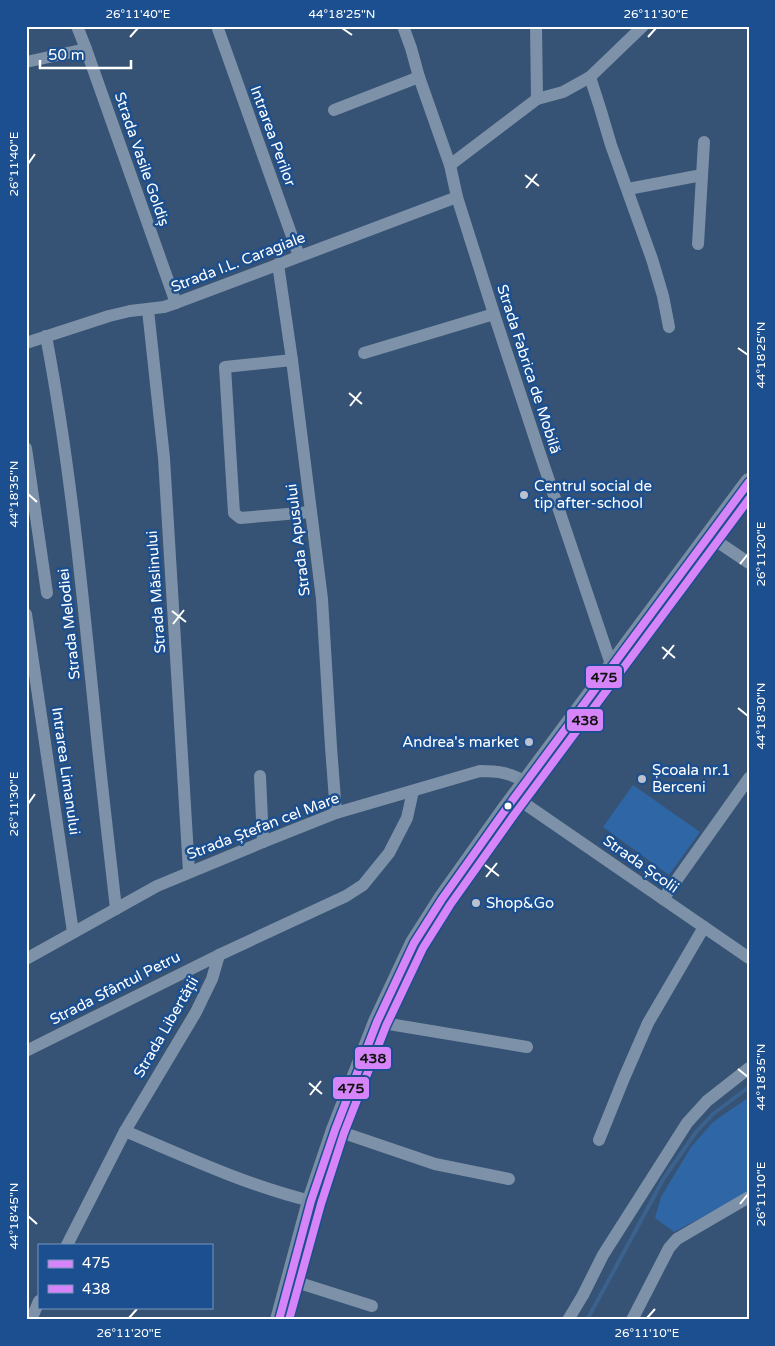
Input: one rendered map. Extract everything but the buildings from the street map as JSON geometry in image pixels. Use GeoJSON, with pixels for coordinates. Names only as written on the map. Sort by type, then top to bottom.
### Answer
{"type":"FeatureCollection","features":[{"type":"Feature","properties":{"kind":"main road"},"geometry":{"type":"LineString","coordinates":[[279,1320],[311,1201],[334,1130],[377,1022],[403,966],[426,923],[515,797],[749,482]]}},
{"type":"Feature","properties":{"kind":"street","name":"Strada Vasile Goldiș"},"geometry":{"type":"LineString","coordinates":[[76,26],[86,48],[176,304]]}},
{"type":"Feature","properties":{"kind":"street","name":"Intrarea Perilor"},"geometry":{"type":"LineString","coordinates":[[217,26],[299,256]]}},
{"type":"Feature","properties":{"kind":"street","name":"Strada Fabrica de Mobilă"},"geometry":{"type":"LineString","coordinates":[[403,26],[450,165],[457,197],[494,314],[612,667]]}},
{"type":"Feature","properties":{"kind":"street"},"geometry":{"type":"LineString","coordinates":[[536,26],[537,99]]}},
{"type":"Feature","properties":{"kind":"street"},"geometry":{"type":"LineString","coordinates":[[450,165],[537,99],[563,92],[590,77],[643,26]]}},
{"type":"Feature","properties":{"kind":"street"},"geometry":{"type":"LineString","coordinates":[[26,62],[86,48]]}},
{"type":"Feature","properties":{"kind":"street"},"geometry":{"type":"LineString","coordinates":[[334,110],[419,77]]}},
{"type":"Feature","properties":{"kind":"street"},"geometry":{"type":"LineString","coordinates":[[590,77],[611,144],[652,259],[663,296],[669,327]]}},
{"type":"Feature","properties":{"kind":"street"},"geometry":{"type":"LineString","coordinates":[[698,244],[704,142]]}},
{"type":"Feature","properties":{"kind":"street"},"geometry":{"type":"LineString","coordinates":[[628,189],[702,175]]}},
{"type":"Feature","properties":{"kind":"street","name":"Strada I.L. Caragiale"},"geometry":{"type":"LineString","coordinates":[[27,340],[109,316],[176,304],[457,197]]}},
{"type":"Feature","properties":{"kind":"street","name":"Strada Apusului"},"geometry":{"type":"LineString","coordinates":[[278,264],[322,599],[336,813]]}},
{"type":"Feature","properties":{"kind":"street","name":"Strada Măslinului"},"geometry":{"type":"LineString","coordinates":[[148,310],[164,458],[190,872]]}},
{"type":"Feature","properties":{"kind":"street"},"geometry":{"type":"LineString","coordinates":[[364,352],[494,314]]}},
{"type":"Feature","properties":{"kind":"street","name":"Strada Melodiei"},"geometry":{"type":"LineString","coordinates":[[46,336],[57,392],[71,498],[116,909]]}},
{"type":"Feature","properties":{"kind":"street"},"geometry":{"type":"LineString","coordinates":[[292,360],[224,367],[234,513],[240,518],[311,512]]}},
{"type":"Feature","properties":{"kind":"street"},"geometry":{"type":"LineString","coordinates":[[26,448],[47,593]]}},
{"type":"Feature","properties":{"kind":"street"},"geometry":{"type":"LineString","coordinates":[[710,536],[749,563]]}},
{"type":"Feature","properties":{"kind":"street","name":"Intrarea Limanului"},"geometry":{"type":"LineString","coordinates":[[26,614],[73,932]]}},
{"type":"Feature","properties":{"kind":"street","name":"Strada Ștefan cel Mare"},"geometry":{"type":"LineString","coordinates":[[26,959],[158,886],[336,813],[480,771],[502,772],[526,782]]}},
{"type":"Feature","properties":{"kind":"street"},"geometry":{"type":"LineString","coordinates":[[260,776],[263,842]]}},
{"type":"Feature","properties":{"kind":"street"},"geometry":{"type":"LineString","coordinates":[[663,899],[748,781]]}},
{"type":"Feature","properties":{"kind":"street"},"geometry":{"type":"LineString","coordinates":[[219,955],[346,896],[363,885],[389,853],[400,833],[407,818],[414,791]]}},
{"type":"Feature","properties":{"kind":"street","name":"Strada Școlii"},"geometry":{"type":"LineString","coordinates":[[515,797],[749,958]]}},
{"type":"Feature","properties":{"kind":"street"},"geometry":{"type":"LineString","coordinates":[[599,1140],[648,1023],[704,927]]}},
{"type":"Feature","properties":{"kind":"street","name":"Strada Sfântul Petru"},"geometry":{"type":"LineString","coordinates":[[26,1051],[219,955]]}},
{"type":"Feature","properties":{"kind":"street","name":"Strada Libertății"},"geometry":{"type":"LineString","coordinates":[[68,1244],[125,1130],[196,1012],[212,979],[219,955]]}},
{"type":"Feature","properties":{"kind":"street"},"geometry":{"type":"LineString","coordinates":[[377,1022],[527,1047]]}},
{"type":"Feature","properties":{"kind":"street"},"geometry":{"type":"LineString","coordinates":[[568,1320],[603,1255],[687,1123],[706,1101],[749,1068]]}},
{"type":"Feature","properties":{"kind":"street"},"geometry":{"type":"LineString","coordinates":[[125,1130],[245,1182],[311,1201]]}},
{"type":"Feature","properties":{"kind":"street"},"geometry":{"type":"LineString","coordinates":[[334,1130],[435,1164],[509,1179]]}},
{"type":"Feature","properties":{"kind":"street"},"geometry":{"type":"LineString","coordinates":[[632,1320],[669,1248],[677,1239],[749,1197]]}},
{"type":"Feature","properties":{"kind":"street"},"geometry":{"type":"LineString","coordinates":[[290,1280],[372,1306]]}},
{"type":"Feature","properties":{"kind":"street"},"geometry":{"type":"LineString","coordinates":[[31,1320],[38,1303]]}},
{"type":"Feature","properties":{"kind":"shaded area"},"geometry":{"type":"Polygon","coordinates":[[[633,785],[700,832],[669,875],[603,827],[633,785]]]}},
{"type":"Feature","properties":{"kind":"shaded area"},"geometry":{"type":"Polygon","coordinates":[[[749,1097],[749,1190],[674,1232],[655,1218],[661,1197],[691,1147],[713,1122],[749,1097]]]}},
{"type":"Feature","properties":{"kind":"waterway"},"geometry":{"type":"LineString","coordinates":[[587,1320],[664,1178],[696,1132],[713,1114],[749,1087]]}},
{"type":"Feature","properties":{"kind":"transit line","name":"475"},"geometry":{"type":"LineString","coordinates":[[279,1320],[311,1201],[335,1130],[377,1022],[414,943],[442,899],[506,809],[749,482]]}},
{"type":"Feature","properties":{"kind":"transit line","name":"438"},"geometry":{"type":"LineString","coordinates":[[289,1320],[321,1204],[344,1133],[386,1026],[423,948],[450,905],[514,815],[749,499]]}},
{"type":"Feature","properties":{"kind":"place","name":"Centrul social de tip after-school"},"geometry":{"type":"Point","coordinates":[524,495]}},
{"type":"Feature","properties":{"kind":"place","name":"Andrea's market"},"geometry":{"type":"Point","coordinates":[529,742]}},
{"type":"Feature","properties":{"kind":"place","name":"Școala nr.1 Berceni"},"geometry":{"type":"Point","coordinates":[642,779]}},
{"type":"Feature","properties":{"kind":"place","name":"Shop&Go"},"geometry":{"type":"Point","coordinates":[476,903]}}]}
